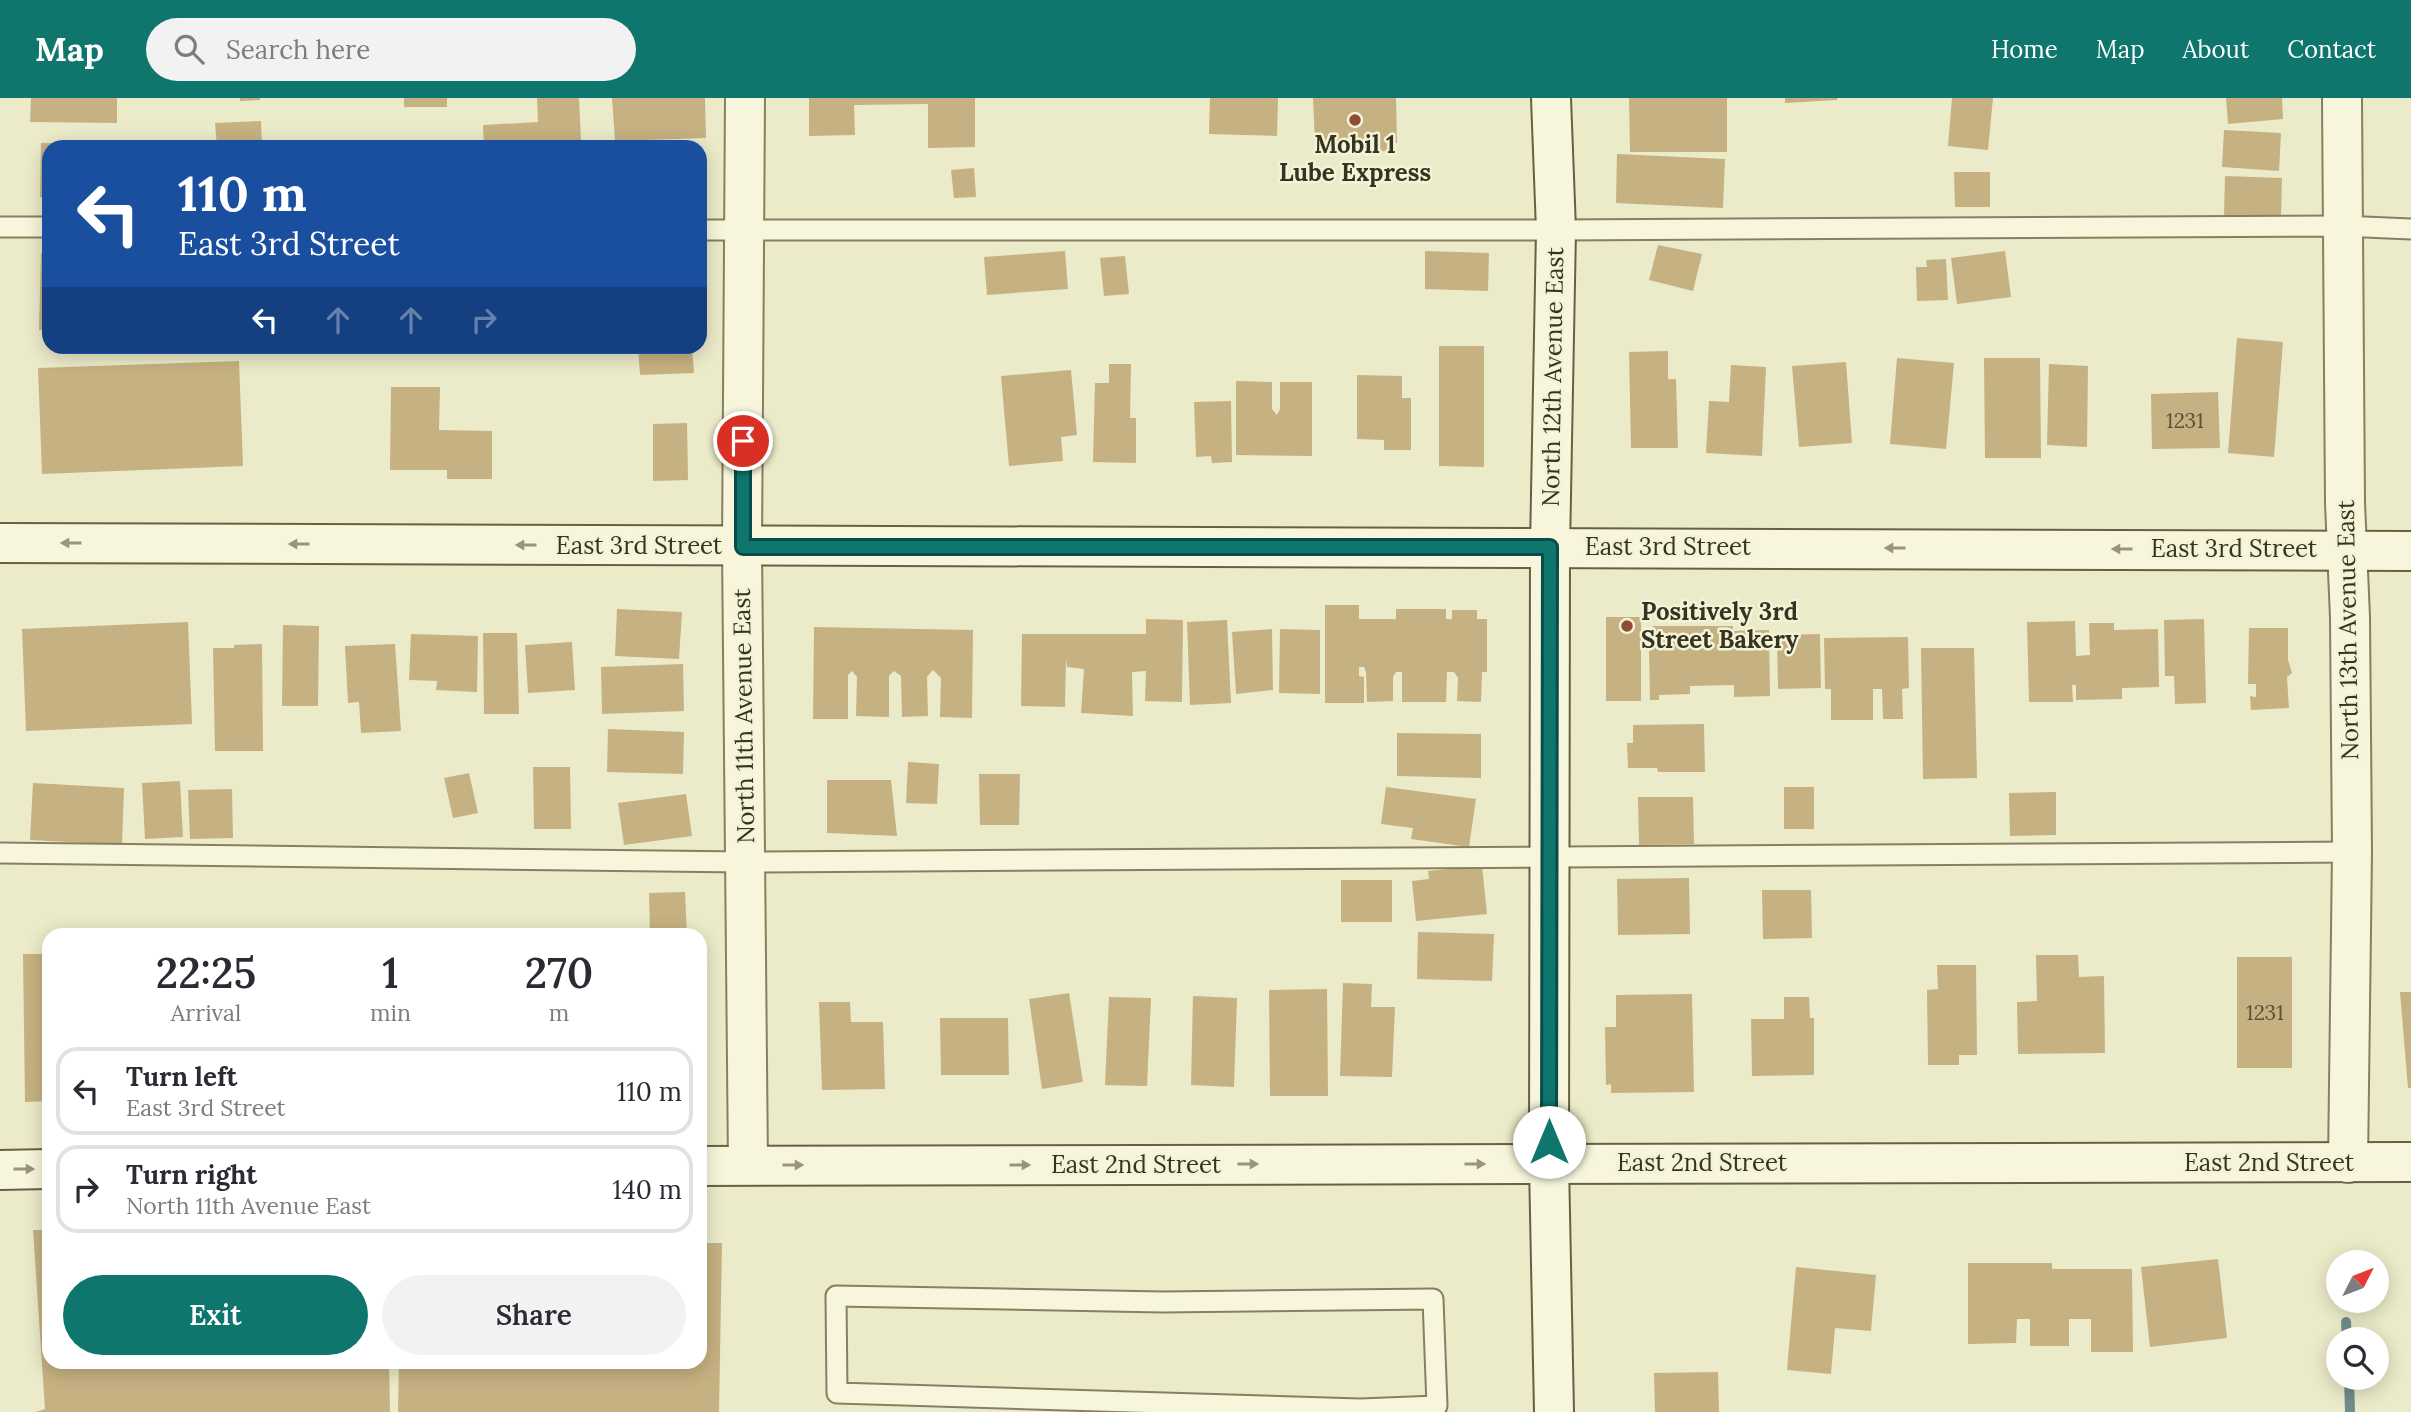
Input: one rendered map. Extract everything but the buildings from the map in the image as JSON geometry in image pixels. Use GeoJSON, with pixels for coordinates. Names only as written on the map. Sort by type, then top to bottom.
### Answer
{"type":"FeatureCollection","features":[{"type":"Feature","properties":{"kind":"street","name":"North 11th Avenue East"},"geometry":{"type":"LineString","coordinates":[[745,98],[743,547],[748,1165]]}},
{"type":"Feature","properties":{"kind":"street","name":"North 12th Avenue East"},"geometry":{"type":"LineString","coordinates":[[1551,98],[1556,230],[1550,547],[1549,858],[1549,1164],[1554,1412]]}},
{"type":"Feature","properties":{"kind":"street","name":"North 13th Avenue East"},"geometry":{"type":"LineString","coordinates":[[2342,98],[2352,852],[2348,1163]]}},
{"type":"Feature","properties":{"kind":"street","name":"East 3rd Street"},"geometry":{"type":"LineString","coordinates":[[0,543],[2411,551]]}},
{"type":"Feature","properties":{"kind":"street","name":"East 2nd Street"},"geometry":{"type":"LineString","coordinates":[[707,1166],[2411,1162]]}},
{"type":"Feature","properties":{"kind":"street"},"geometry":{"type":"LineString","coordinates":[[0,1170],[42,1169]]}},
{"type":"Feature","properties":{"kind":"lane"},"geometry":{"type":"LineString","coordinates":[[707,230],[2343,226],[2411,229]]}},
{"type":"Feature","properties":{"kind":"lane"},"geometry":{"type":"LineString","coordinates":[[0,227],[42,227]]}},
{"type":"Feature","properties":{"kind":"lane"},"geometry":{"type":"LineString","coordinates":[[0,853],[745,862],[2352,852]]}},
{"type":"Feature","properties":{"kind":"lane"},"geometry":{"type":"LineString","coordinates":[[836,1296],[1163,1302],[1433,1299],[1437,1406],[1360,1410],[837,1393],[836,1296]]}},
{"type":"Feature","properties":{"kind":"waterway"},"geometry":{"type":"LineString","coordinates":[[2346,1322],[2346,1327]]}},
{"type":"Feature","properties":{"kind":"waterway"},"geometry":{"type":"LineString","coordinates":[[2349,1390],[2350,1412]]}},
{"type":"Feature","properties":{"kind":"place","name":"Mobil 1 Lube Express"},"geometry":{"type":"Point","coordinates":[1355,120]}},
{"type":"Feature","properties":{"kind":"place","name":"Positively 3rd Street Bakery"},"geometry":{"type":"Point","coordinates":[1627,626]}},
{"type":"Feature","properties":{"kind":"route"},"geometry":{"type":"LineString","coordinates":[[743,441],[743,547],[1550,547],[1549,1142]]}}]}
